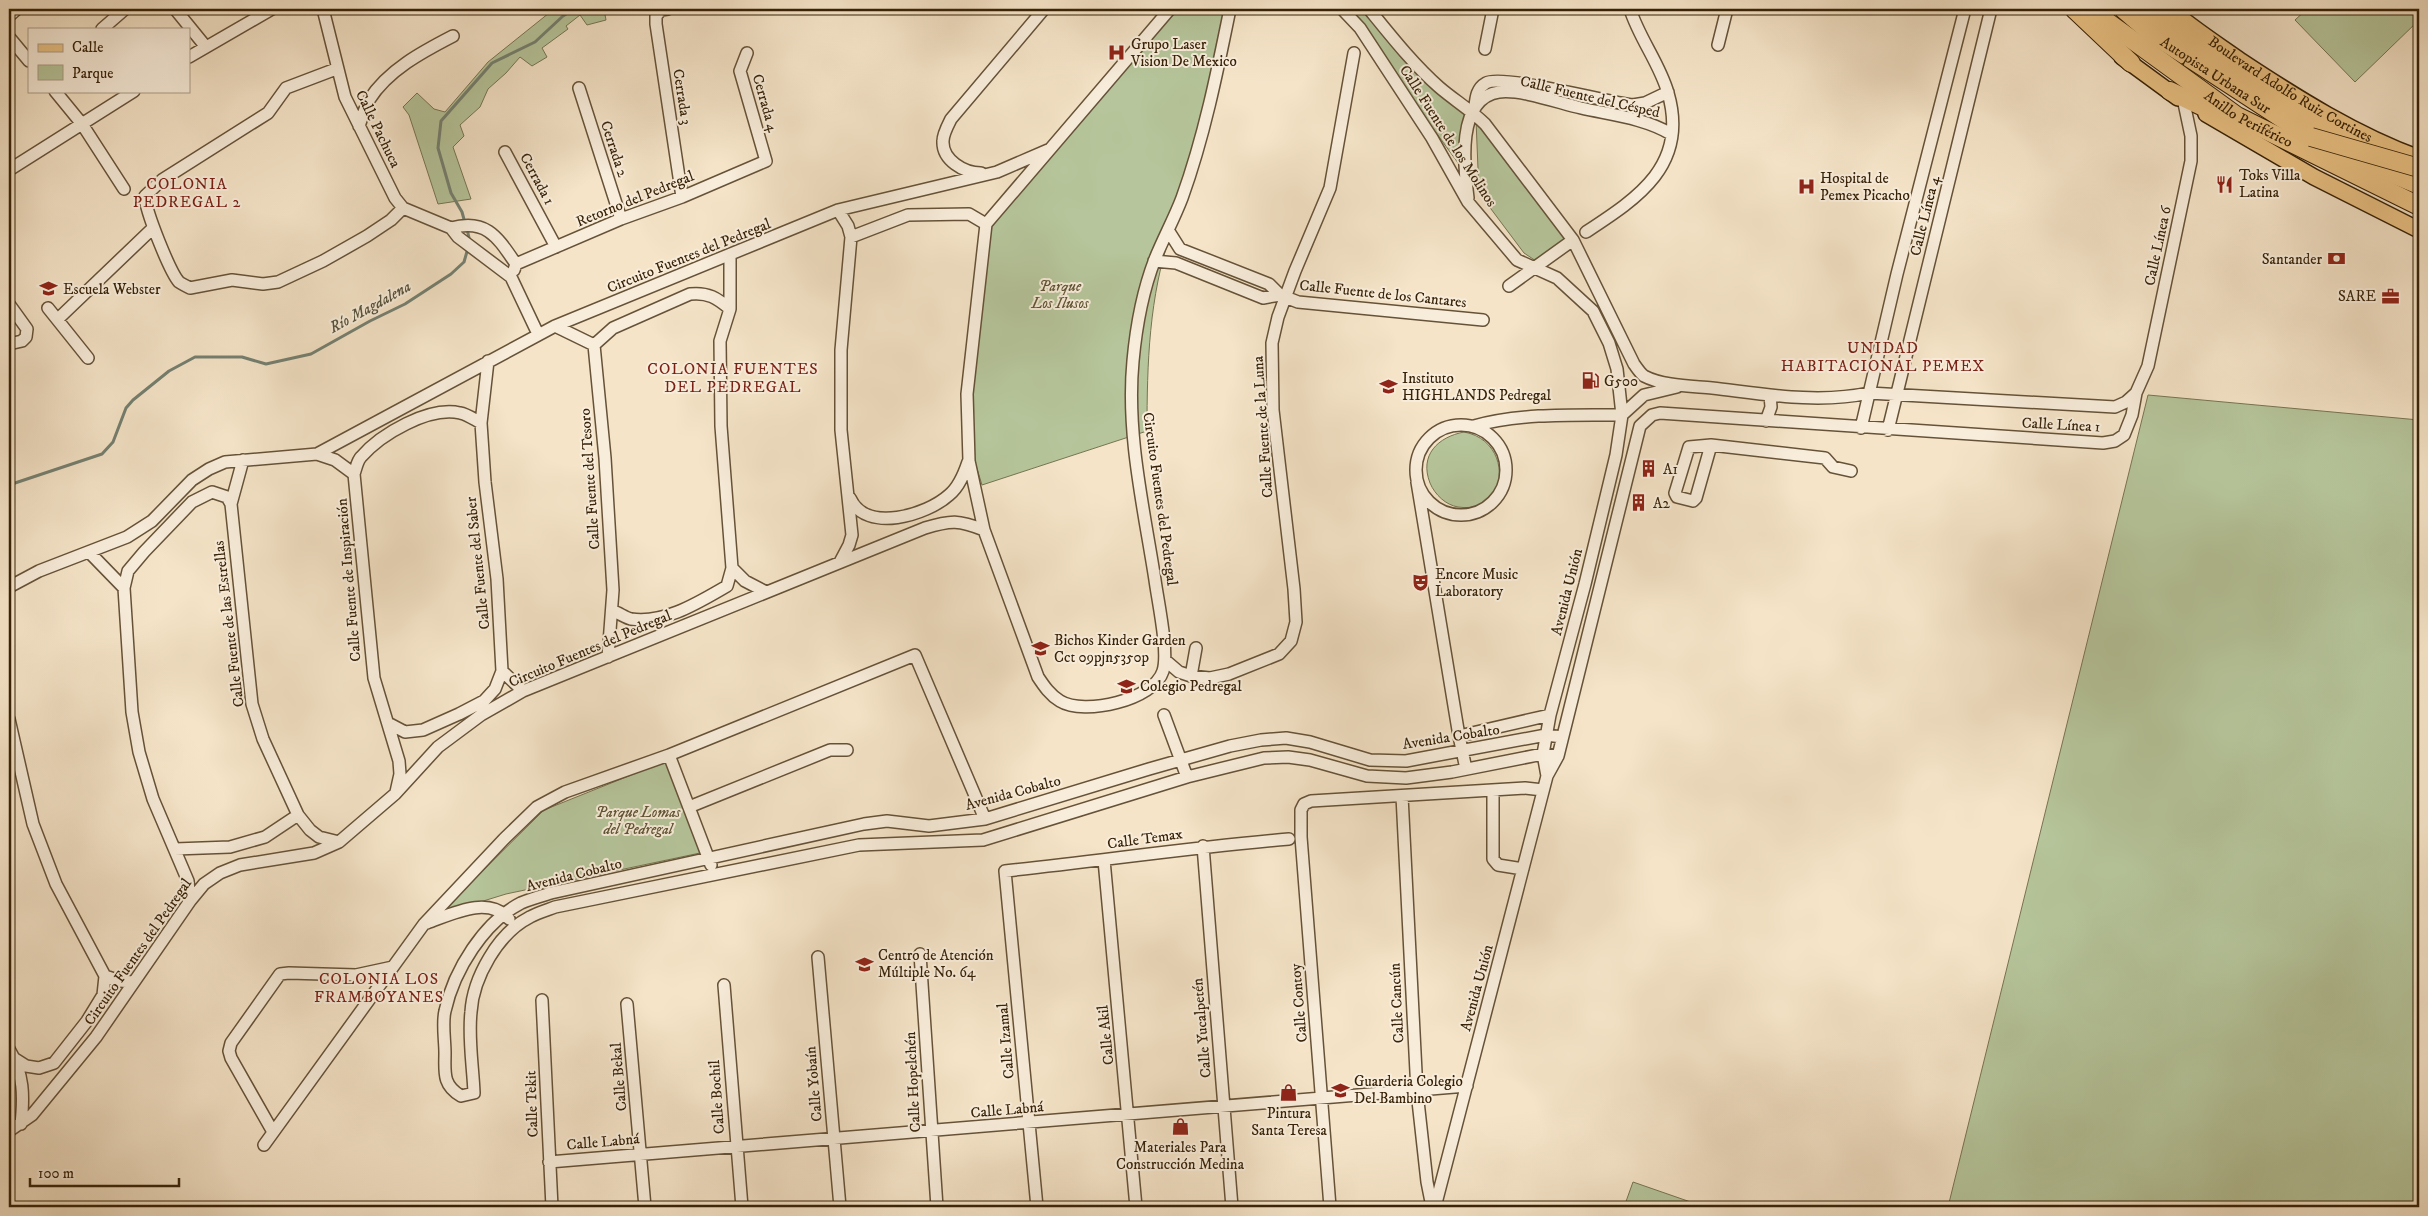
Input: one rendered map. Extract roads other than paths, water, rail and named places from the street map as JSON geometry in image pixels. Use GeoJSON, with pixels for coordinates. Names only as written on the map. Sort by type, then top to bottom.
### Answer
{"type":"FeatureCollection","features":[{"type":"Feature","properties":{"kind":"highway","name":"Autopista Urbana Sur"},"geometry":{"type":"LineString","coordinates":[[2107,9],[2162,52],[2244,110],[2415,202]]}},
{"type":"Feature","properties":{"kind":"highway","name":"Autopista Urbana Sur"},"geometry":{"type":"LineString","coordinates":[[2123,9],[2151,33],[2323,145],[2419,185]]}},
{"type":"Feature","properties":{"kind":"highway","name":"Anillo Periférico"},"geometry":{"type":"LineString","coordinates":[[2146,9],[2272,99],[2419,174]]}},
{"type":"Feature","properties":{"kind":"highway","name":"Anillo Periférico"},"geometry":{"type":"LineString","coordinates":[[2077,10],[2109,23],[2237,116],[2415,202]]}},
{"type":"Feature","properties":{"kind":"highway"},"geometry":{"type":"LineString","coordinates":[[2077,10],[2132,63]]}},
{"type":"Feature","properties":{"kind":"highway"},"geometry":{"type":"LineString","coordinates":[[2170,91],[2242,127],[2323,172],[2415,202]]}},
{"type":"Feature","properties":{"kind":"highway"},"geometry":{"type":"LineString","coordinates":[[2272,99],[2352,128]]}},
{"type":"Feature","properties":{"kind":"highway"},"geometry":{"type":"LineString","coordinates":[[2310,136],[2419,168]]}},
{"type":"Feature","properties":{"kind":"main road","name":"Boulevard Adolfo Ruiz Cortines"},"geometry":{"type":"LineString","coordinates":[[2170,9],[2188,25],[2271,81],[2352,128],[2419,158]]}},
{"type":"Feature","properties":{"kind":"main road"},"geometry":{"type":"LineString","coordinates":[[2132,63],[2184,103],[2230,126],[2314,177],[2419,230]]}},
{"type":"Feature","properties":{"kind":"street"},"geometry":{"type":"LineString","coordinates":[[9,16],[17,9]]}},
{"type":"Feature","properties":{"kind":"street"},"geometry":{"type":"LineString","coordinates":[[103,28],[125,9]]}},
{"type":"Feature","properties":{"kind":"street"},"geometry":{"type":"LineString","coordinates":[[175,9],[206,47]]}},
{"type":"Feature","properties":{"kind":"street"},"geometry":{"type":"LineString","coordinates":[[190,56],[272,9]]}},
{"type":"Feature","properties":{"kind":"street","name":"Calle Pachuca"},"geometry":{"type":"LineString","coordinates":[[322,9],[336,69],[345,97],[396,198],[403,208]]}},
{"type":"Feature","properties":{"kind":"street","name":"Cerrada 3"},"geometry":{"type":"LineString","coordinates":[[668,9],[661,10],[656,16],[656,24],[682,197]]}},
{"type":"Feature","properties":{"kind":"street"},"geometry":{"type":"LineString","coordinates":[[997,172],[978,173],[961,168],[945,151],[943,140],[951,119],[1044,9]]}},
{"type":"Feature","properties":{"kind":"street","name":"Circuito Fuentes del Pedregal"},"geometry":{"type":"LineString","coordinates":[[1170,9],[986,224],[967,394],[969,460],[984,530],[1038,677],[1048,692],[1061,702],[1090,708],[1148,690],[1158,681],[1163,671],[1165,660],[1160,614],[1137,460],[1132,408],[1133,361],[1144,298],[1154,261],[1182,198],[1212,98],[1230,9]]}},
{"type":"Feature","properties":{"kind":"street","name":"Calle Fuente de los Molinos"},"geometry":{"type":"LineString","coordinates":[[1342,9],[1360,28],[1432,138],[1468,202],[1517,260],[1558,278],[1593,311],[1609,343],[1617,369],[1622,415]]}},
{"type":"Feature","properties":{"kind":"street","name":"Calle Fuente de los Molinos"},"geometry":{"type":"LineString","coordinates":[[1369,9],[1412,61],[1441,88],[1473,109],[1573,240],[1640,372],[1656,380],[1683,385]]}},
{"type":"Feature","properties":{"kind":"street"},"geometry":{"type":"LineString","coordinates":[[1485,49],[1493,9]]}},
{"type":"Feature","properties":{"kind":"street"},"geometry":{"type":"LineString","coordinates":[[1586,232],[1616,212],[1651,181],[1665,164],[1670,151],[1672,134],[1668,92],[1637,29],[1630,9]]}},
{"type":"Feature","properties":{"kind":"street"},"geometry":{"type":"LineString","coordinates":[[1718,45],[1727,9]]}},
{"type":"Feature","properties":{"kind":"street","name":"Calle Línea 4"},"geometry":{"type":"LineString","coordinates":[[1861,428],[1896,274],[1966,9]]}},
{"type":"Feature","properties":{"kind":"street","name":"Calle Línea 4"},"geometry":{"type":"LineString","coordinates":[[1888,430],[1991,9]]}},
{"type":"Feature","properties":{"kind":"street"},"geometry":{"type":"LineString","coordinates":[[359,126],[369,101],[383,83],[408,61],[453,36]]}},
{"type":"Feature","properties":{"kind":"street"},"geometry":{"type":"LineString","coordinates":[[9,37],[28,60]]}},
{"type":"Feature","properties":{"kind":"street","name":"Cerrada 4"},"geometry":{"type":"LineString","coordinates":[[747,53],[740,71],[766,161]]}},
{"type":"Feature","properties":{"kind":"street","name":"Calle Fuente de la Luna"},"geometry":{"type":"LineString","coordinates":[[1165,660],[1179,672],[1191,676],[1210,678],[1229,674],[1279,654],[1291,641],[1296,622],[1294,589],[1273,410],[1272,343],[1282,296],[1330,188],[1354,53]]}},
{"type":"Feature","properties":{"kind":"street"},"geometry":{"type":"LineString","coordinates":[[336,69],[286,88],[268,113],[162,180],[145,196],[145,203],[153,228],[178,281],[190,288],[232,280],[263,284],[278,282],[323,261],[391,220],[403,208],[454,232],[511,277],[538,334]]}},
{"type":"Feature","properties":{"kind":"street","name":"Calle Fuente del Césped"},"geometry":{"type":"LineString","coordinates":[[1468,202],[1465,172],[1468,125],[1479,90],[1486,83],[1497,80],[1542,87],[1582,102],[1656,124],[1672,134]]}},
{"type":"Feature","properties":{"kind":"street","name":"Cerrada 2"},"geometry":{"type":"LineString","coordinates":[[579,88],[621,219]]}},
{"type":"Feature","properties":{"kind":"street"},"geometry":{"type":"LineString","coordinates":[[55,92],[82,124],[124,189]]}},
{"type":"Feature","properties":{"kind":"street"},"geometry":{"type":"LineString","coordinates":[[9,170],[132,92]]}},
{"type":"Feature","properties":{"kind":"street","name":"Calle Fuente del Césped"},"geometry":{"type":"LineString","coordinates":[[1582,102],[1633,105],[1651,101],[1668,92]]}},
{"type":"Feature","properties":{"kind":"street","name":"Calle Línea 6"},"geometry":{"type":"LineString","coordinates":[[2136,393],[2148,366],[2191,162],[2191,136],[2184,103]]}},
{"type":"Feature","properties":{"kind":"street","name":"Circuito Fuentes del Pedregal"},"geometry":{"type":"LineString","coordinates":[[9,587],[39,571],[127,537],[152,521],[192,480],[208,469],[226,462],[317,454],[555,326],[730,256],[838,210],[997,172],[1051,149]]}},
{"type":"Feature","properties":{"kind":"street","name":"Cerrada 1"},"geometry":{"type":"LineString","coordinates":[[505,152],[556,247]]}},
{"type":"Feature","properties":{"kind":"street","name":"Retorno del Pedregal"},"geometry":{"type":"LineString","coordinates":[[516,264],[621,219],[682,197],[766,161]]}},
{"type":"Feature","properties":{"kind":"street"},"geometry":{"type":"LineString","coordinates":[[838,210],[848,226],[851,237],[841,350],[841,430],[852,535],[840,562]]}},
{"type":"Feature","properties":{"kind":"street"},"geometry":{"type":"LineString","coordinates":[[851,237],[908,215],[969,214],[986,224]]}},
{"type":"Feature","properties":{"kind":"street"},"geometry":{"type":"LineString","coordinates":[[454,232],[463,224],[487,230],[500,240],[516,264],[511,277]]}},
{"type":"Feature","properties":{"kind":"street"},"geometry":{"type":"LineString","coordinates":[[58,319],[153,228]]}},
{"type":"Feature","properties":{"kind":"street","name":"Calle Fuente de los Cantares"},"geometry":{"type":"LineString","coordinates":[[1168,230],[1180,249],[1269,284],[1282,296],[1298,302],[1483,320]]}},
{"type":"Feature","properties":{"kind":"street"},"geometry":{"type":"LineString","coordinates":[[1509,286],[1573,240]]}},
{"type":"Feature","properties":{"kind":"street"},"geometry":{"type":"LineString","coordinates":[[613,611],[631,619],[646,618],[687,609],[727,586],[732,568],[721,426],[720,340],[730,309],[730,256]]}},
{"type":"Feature","properties":{"kind":"street","name":"Calle Fuente de los Cantares"},"geometry":{"type":"LineString","coordinates":[[1154,261],[1176,264],[1263,298],[1282,296]]}},
{"type":"Feature","properties":{"kind":"street"},"geometry":{"type":"LineString","coordinates":[[555,326],[594,345],[613,328],[690,294],[701,292],[714,296],[730,309]]}},
{"type":"Feature","properties":{"kind":"street"},"geometry":{"type":"LineString","coordinates":[[9,304],[27,329],[26,337],[9,344]]}},
{"type":"Feature","properties":{"kind":"street"},"geometry":{"type":"LineString","coordinates":[[48,308],[88,358]]}},
{"type":"Feature","properties":{"kind":"street","name":"Calle Fuente del Tesoro"},"geometry":{"type":"LineString","coordinates":[[594,345],[605,458],[613,611],[608,657]]}},
{"type":"Feature","properties":{"kind":"street","name":"Calle Fuente del Saber"},"geometry":{"type":"LineString","coordinates":[[488,361],[481,423],[485,482],[497,579],[502,671]]}},
{"type":"Feature","properties":{"kind":"street"},"geometry":{"type":"LineString","coordinates":[[1466,769],[1417,482],[1418,454],[1425,442],[1434,433],[1447,427],[1460,425],[1474,426],[1490,421],[1570,415],[1622,415],[1644,395],[1683,385]]}},
{"type":"Feature","properties":{"kind":"street","name":"Calle Línea 1"},"geometry":{"type":"LineString","coordinates":[[1683,385],[1822,399],[1846,398],[1869,393],[2115,407],[2126,402],[2136,393]]}},
{"type":"Feature","properties":{"kind":"street","name":"Calle Línea 1"},"geometry":{"type":"LineString","coordinates":[[1645,420],[1652,415],[1660,413],[1888,430],[2102,443],[2115,441],[2124,435],[2132,415],[2136,393]]}},
{"type":"Feature","properties":{"kind":"street"},"geometry":{"type":"LineString","coordinates":[[1766,421],[1771,407],[1770,395]]}},
{"type":"Feature","properties":{"kind":"street"},"geometry":{"type":"LineString","coordinates":[[317,454],[335,460],[354,474],[360,458],[383,436],[421,418],[461,412],[481,423]]}},
{"type":"Feature","properties":{"kind":"street","name":"Avenida Unión"},"geometry":{"type":"LineString","coordinates":[[1547,776],[1543,754],[1550,715],[1585,584],[1616,455],[1622,415]]}},
{"type":"Feature","properties":{"kind":"street","name":"Avenida Unión"},"geometry":{"type":"LineString","coordinates":[[1434,1207],[1543,790],[1547,776],[1558,756],[1636,436],[1645,420]]}},
{"type":"Feature","properties":{"kind":"street"},"geometry":{"type":"LineString","coordinates":[[1417,482],[1424,496],[1435,507],[1449,513],[1464,515],[1480,511],[1493,502],[1502,489],[1506,474],[1505,459],[1499,445],[1488,433],[1474,426]]}},
{"type":"Feature","properties":{"kind":"street"},"geometry":{"type":"LineString","coordinates":[[1711,445],[1696,498],[1693,501],[1677,497],[1675,493],[1689,447],[1711,445],[1825,458],[1833,467],[1851,470]]}},
{"type":"Feature","properties":{"kind":"street","name":"Calle Fuente de las Estrellas"},"geometry":{"type":"LineString","coordinates":[[243,460],[231,504],[252,704],[263,739],[298,815],[310,830],[319,837],[339,842]]}},
{"type":"Feature","properties":{"kind":"street"},"geometry":{"type":"LineString","coordinates":[[849,496],[855,507],[865,515],[875,519],[891,519],[922,509],[947,497],[959,482],[969,460]]}},
{"type":"Feature","properties":{"kind":"street","name":"Calle Fuente de Inspiración"},"geometry":{"type":"LineString","coordinates":[[354,474],[374,678],[399,761],[400,774],[395,794]]}},
{"type":"Feature","properties":{"kind":"street"},"geometry":{"type":"LineString","coordinates":[[190,901],[188,881],[153,799],[139,752],[132,712],[124,588],[128,571],[192,502],[212,492],[227,497],[231,504]]}},
{"type":"Feature","properties":{"kind":"street","name":"Circuito Fuentes del Pedregal"},"geometry":{"type":"LineString","coordinates":[[9,1131],[32,1116],[96,1037],[190,901],[204,884],[220,873],[240,865],[314,853],[339,842],[395,794],[438,747],[481,715],[523,691],[925,528],[948,521],[959,521],[984,530]]}},
{"type":"Feature","properties":{"kind":"street"},"geometry":{"type":"LineString","coordinates":[[89,552],[124,588]]}},
{"type":"Feature","properties":{"kind":"street"},"geometry":{"type":"LineString","coordinates":[[732,568],[745,581],[766,592]]}},
{"type":"Feature","properties":{"kind":"street"},"geometry":{"type":"LineString","coordinates":[[1191,676],[1196,648]]}},
{"type":"Feature","properties":{"kind":"street"},"geometry":{"type":"LineString","coordinates":[[264,1146],[424,924],[504,839],[538,807],[566,792],[668,755],[916,655],[985,819]]}},
{"type":"Feature","properties":{"kind":"street"},"geometry":{"type":"LineString","coordinates":[[388,723],[405,732],[423,730],[450,718],[484,701],[495,689],[502,671],[523,691]]}},
{"type":"Feature","properties":{"kind":"street"},"geometry":{"type":"LineString","coordinates":[[1164,715],[1187,777]]}},
{"type":"Feature","properties":{"kind":"street"},"geometry":{"type":"LineString","coordinates":[[1459,736],[1550,715]]}},
{"type":"Feature","properties":{"kind":"street"},"geometry":{"type":"LineString","coordinates":[[9,719],[33,824],[56,884],[105,976],[103,995],[87,1021],[54,1063],[39,1068],[26,1066],[12,1054]]}},
{"type":"Feature","properties":{"kind":"street","name":"Avenida Cobalto"},"geometry":{"type":"LineString","coordinates":[[1558,756],[1543,754],[1428,776],[1396,778],[1367,776],[1310,760],[1288,757],[1256,760],[1187,777],[983,840],[859,845],[555,907],[529,917],[515,926],[491,954],[477,981],[470,1012],[474,1094],[460,1096],[450,1090],[445,1076],[445,1012],[459,972],[482,937],[504,914],[522,903],[550,893],[864,824],[887,821],[929,826],[985,819],[1230,746],[1286,738],[1310,742],[1370,760],[1406,761],[1546,735],[1562,737]]}},
{"type":"Feature","properties":{"kind":"street"},"geometry":{"type":"LineString","coordinates":[[689,807],[830,750],[847,750]]}},
{"type":"Feature","properties":{"kind":"street"},"geometry":{"type":"LineString","coordinates":[[668,755],[710,859],[713,874]]}},
{"type":"Feature","properties":{"kind":"street"},"geometry":{"type":"LineString","coordinates":[[1402,796],[1525,788],[1543,790]]}},
{"type":"Feature","properties":{"kind":"street"},"geometry":{"type":"LineString","coordinates":[[1493,790],[1494,863],[1523,870]]}},
{"type":"Feature","properties":{"kind":"street","name":"Calle Contoy"},"geometry":{"type":"LineString","coordinates":[[1330,1207],[1301,837],[1301,810],[1304,804],[1311,801],[1402,796]]}},
{"type":"Feature","properties":{"kind":"street","name":"Calle Cancún"},"geometry":{"type":"LineString","coordinates":[[1402,796],[1417,1092],[1426,1182],[1434,1207]]}},
{"type":"Feature","properties":{"kind":"street"},"geometry":{"type":"LineString","coordinates":[[175,849],[230,846],[265,837],[298,815]]}},
{"type":"Feature","properties":{"kind":"street","name":"Calle Temax"},"geometry":{"type":"LineString","coordinates":[[1005,871],[1203,846],[1289,839]]}},
{"type":"Feature","properties":{"kind":"street","name":"Calle Yucalpetén"},"geometry":{"type":"LineString","coordinates":[[1203,846],[1232,1207]]}},
{"type":"Feature","properties":{"kind":"street","name":"Calle Akil"},"geometry":{"type":"LineString","coordinates":[[1104,860],[1136,1207]]}},
{"type":"Feature","properties":{"kind":"street","name":"Calle Izamal"},"geometry":{"type":"LineString","coordinates":[[1005,871],[1036,1207]]}},
{"type":"Feature","properties":{"kind":"street"},"geometry":{"type":"LineString","coordinates":[[424,924],[460,911],[486,906],[504,914],[515,926]]}},
{"type":"Feature","properties":{"kind":"street","name":"Calle Hopelchén"},"geometry":{"type":"LineString","coordinates":[[920,954],[930,1131],[937,1207]]}},
{"type":"Feature","properties":{"kind":"street","name":"Calle Yobaín"},"geometry":{"type":"LineString","coordinates":[[818,957],[840,1207]]}},
{"type":"Feature","properties":{"kind":"street"},"geometry":{"type":"LineString","coordinates":[[273,1132],[231,1058],[229,1051],[231,1043],[276,978],[280,974],[289,973],[356,975],[393,966]]}},
{"type":"Feature","properties":{"kind":"street"},"geometry":{"type":"LineString","coordinates":[[105,976],[120,982],[133,982]]}},
{"type":"Feature","properties":{"kind":"street","name":"Calle Bochil"},"geometry":{"type":"LineString","coordinates":[[724,985],[742,1207]]}},
{"type":"Feature","properties":{"kind":"street","name":"Calle Tekit"},"geometry":{"type":"LineString","coordinates":[[542,1000],[552,1207]]}},
{"type":"Feature","properties":{"kind":"street","name":"Calle Bekal"},"geometry":{"type":"LineString","coordinates":[[627,1004],[644,1207]]}},
{"type":"Feature","properties":{"kind":"street"},"geometry":{"type":"LineString","coordinates":[[12,1054],[24,1090],[21,1124]]}},
{"type":"Feature","properties":{"kind":"street","name":"Calle Labná"},"geometry":{"type":"LineString","coordinates":[[549,1162],[1417,1092],[1467,1086]]}},
{"type":"Feature","properties":{"kind":"waterway","name":"Río Magdalena"},"geometry":{"type":"LineString","coordinates":[[465,223],[462,212],[451,193],[438,148],[441,121],[492,63],[535,42],[563,16],[574,9]]}},
{"type":"Feature","properties":{"kind":"waterway","name":"Río Magdalena"},"geometry":{"type":"LineString","coordinates":[[467,229],[470,242]]}},
{"type":"Feature","properties":{"kind":"waterway","name":"Río Magdalena"},"geometry":{"type":"LineString","coordinates":[[9,485],[102,454],[113,442],[126,408],[133,400],[169,371],[195,357],[242,357],[266,364],[311,354],[405,304],[451,274],[464,262],[468,248]]}},
{"type":"Feature","properties":{"kind":"place","name":"Grupo Laser Vision De Mexico"},"geometry":{"type":"Point","coordinates":[1117,53]}},
{"type":"Feature","properties":{"kind":"place","name":"Toks Villa Latina"},"geometry":{"type":"Point","coordinates":[2225,184]}},
{"type":"Feature","properties":{"kind":"place","name":"Hospital de Pemex Picacho"},"geometry":{"type":"Point","coordinates":[1806,187]}},
{"type":"Feature","properties":{"kind":"place","name":"Santander"},"geometry":{"type":"Point","coordinates":[2336,259]}},
{"type":"Feature","properties":{"kind":"place","name":"Escuela Webster"},"geometry":{"type":"Point","coordinates":[49,289]}},
{"type":"Feature","properties":{"kind":"place","name":"SARE"},"geometry":{"type":"Point","coordinates":[2390,296]}},
{"type":"Feature","properties":{"kind":"place","name":"G500"},"geometry":{"type":"Point","coordinates":[1590,381]}},
{"type":"Feature","properties":{"kind":"place","name":"Instituto HIGHLANDS Pedregal"},"geometry":{"type":"Point","coordinates":[1388,387]}},
{"type":"Feature","properties":{"kind":"place","name":"A1"},"geometry":{"type":"Point","coordinates":[1649,469]}},
{"type":"Feature","properties":{"kind":"place","name":"A2"},"geometry":{"type":"Point","coordinates":[1639,503]}},
{"type":"Feature","properties":{"kind":"place","name":"Encore Music Laboratory"},"geometry":{"type":"Point","coordinates":[1421,583]}},
{"type":"Feature","properties":{"kind":"place","name":"Bichos Kinder Garden Cct 09pjn5350p"},"geometry":{"type":"Point","coordinates":[1040,649]}},
{"type":"Feature","properties":{"kind":"place","name":"Colegio Pedregal"},"geometry":{"type":"Point","coordinates":[1126,686]}},
{"type":"Feature","properties":{"kind":"place","name":"Centro de Atención Múltiple No. 64"},"geometry":{"type":"Point","coordinates":[864,964]}},
{"type":"Feature","properties":{"kind":"place","name":"Guarderia Colegio Del Bambino"},"geometry":{"type":"Point","coordinates":[1340,1090]}},
{"type":"Feature","properties":{"kind":"place","name":"Pintura Santa Teresa"},"geometry":{"type":"Point","coordinates":[1289,1092]}},
{"type":"Feature","properties":{"kind":"place","name":"Materiales Para Construcción Medina"},"geometry":{"type":"Point","coordinates":[1180,1126]}},
{"type":"Feature","properties":{"kind":"district","name":"COLONIA PEDREGAL 2"},"geometry":{"type":"Point","coordinates":[187,193]}},
{"type":"Feature","properties":{"kind":"district","name":"UNIDAD HABITACIONAL PEMEX"},"geometry":{"type":"Point","coordinates":[1883,357]}},
{"type":"Feature","properties":{"kind":"district","name":"COLONIA FUENTES DEL PEDREGAL"},"geometry":{"type":"Point","coordinates":[733,378]}},
{"type":"Feature","properties":{"kind":"district","name":"COLONIA LOS FRAMBOYANES"},"geometry":{"type":"Point","coordinates":[379,988]}},
{"type":"Feature","properties":{"kind":"park label","name":"Parque Los Ilusos"},"geometry":{"type":"Point","coordinates":[1060,294]}},
{"type":"Feature","properties":{"kind":"park label","name":"Parque Lomas del Pedregal"},"geometry":{"type":"Point","coordinates":[638,820]}}]}
